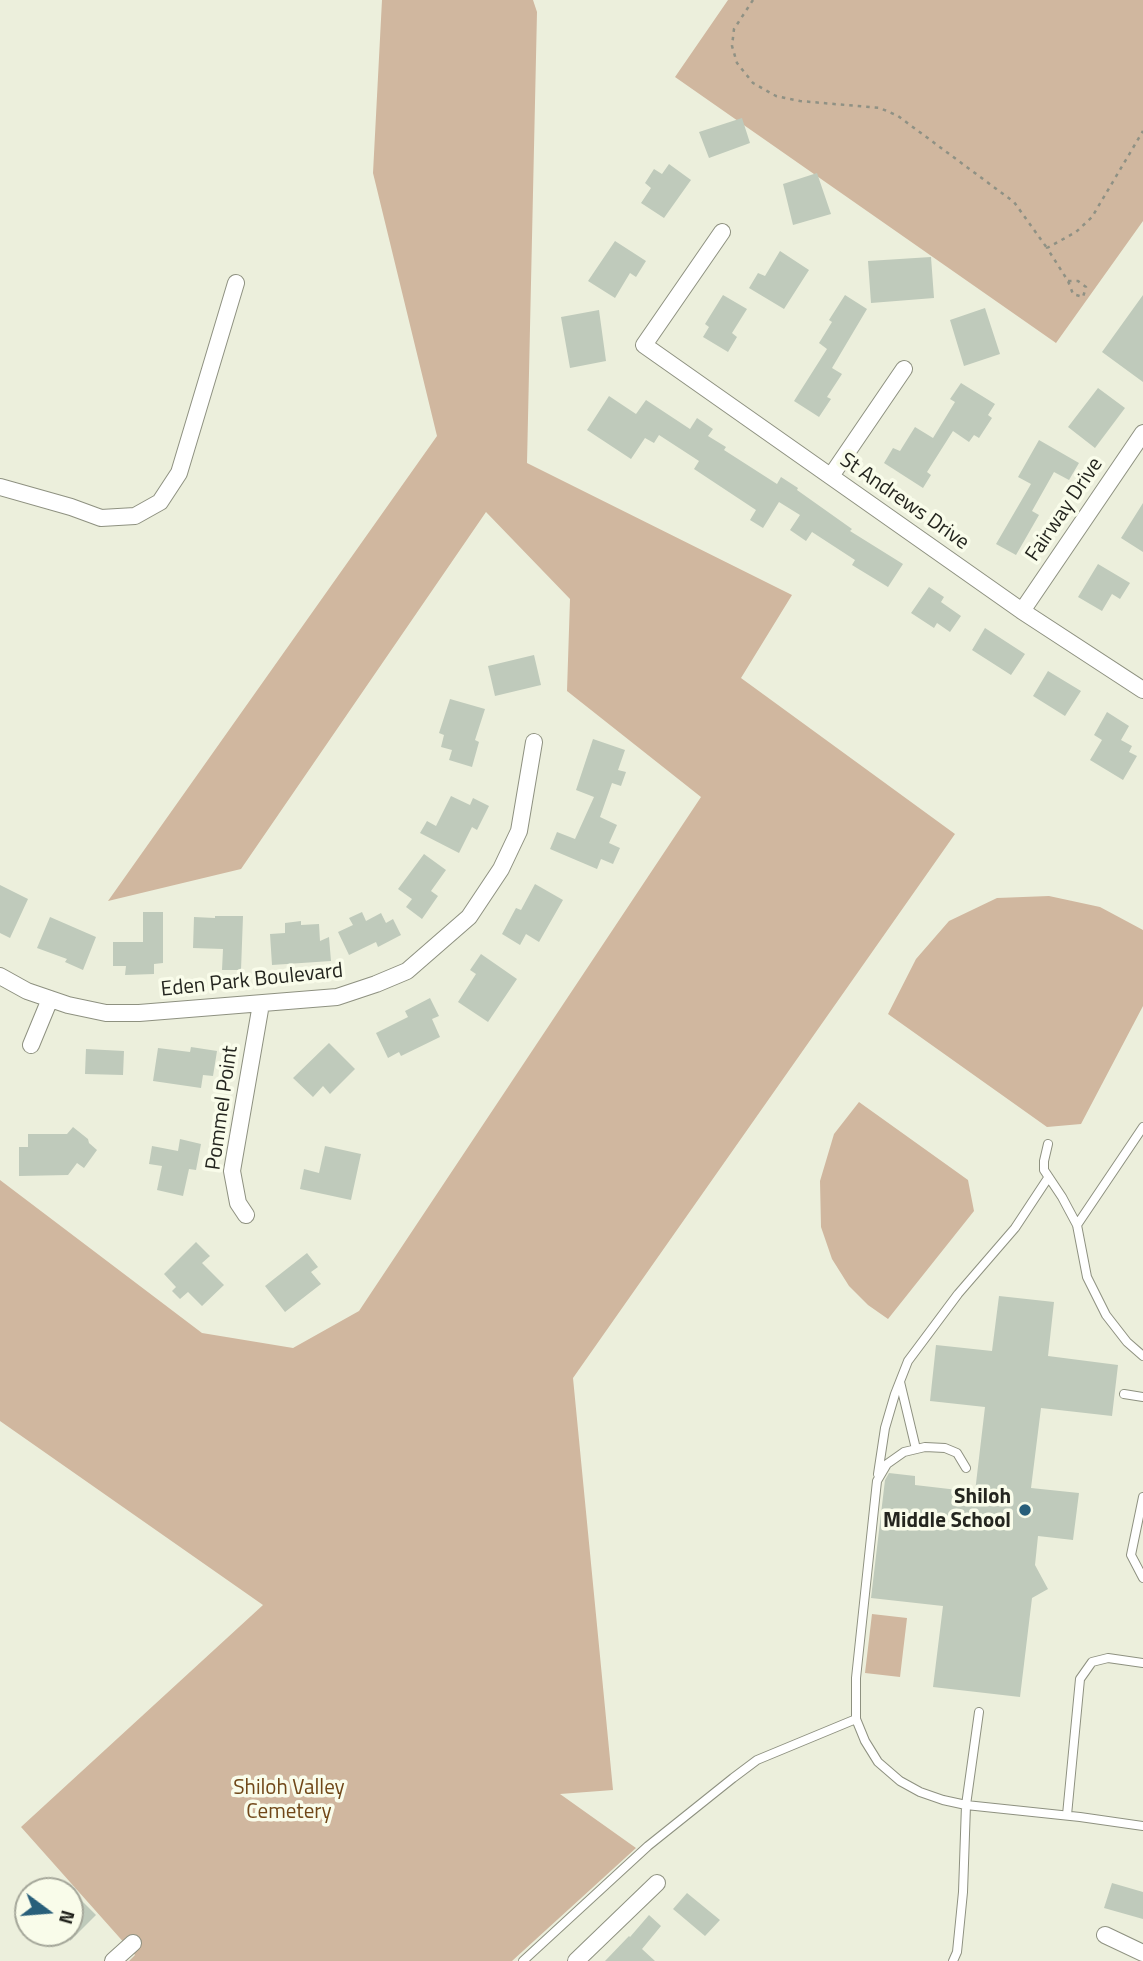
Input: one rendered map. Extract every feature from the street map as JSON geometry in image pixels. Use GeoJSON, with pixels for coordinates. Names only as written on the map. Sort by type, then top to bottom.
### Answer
{"type":"FeatureCollection","features":[{"type":"Feature","properties":{"kind":"street","name":"St Andrews Drive"},"geometry":{"type":"LineString","coordinates":[[722,232],[644,345],[1023,611],[1143,690]]}},
{"type":"Feature","properties":{"kind":"street"},"geometry":{"type":"LineString","coordinates":[[0,487],[101,518],[135,516],[160,502],[179,473],[236,283]]}},
{"type":"Feature","properties":{"kind":"street"},"geometry":{"type":"LineString","coordinates":[[831,476],[904,369]]}},
{"type":"Feature","properties":{"kind":"street","name":"Fairway Drive"},"geometry":{"type":"LineString","coordinates":[[1023,611],[1143,433]]}},
{"type":"Feature","properties":{"kind":"street","name":"Eden Park Boulevard"},"geometry":{"type":"LineString","coordinates":[[0,976],[27,991],[68,1005],[106,1013],[139,1013],[337,997],[407,971],[468,917],[501,869],[519,831],[534,742]]}},
{"type":"Feature","properties":{"kind":"street"},"geometry":{"type":"LineString","coordinates":[[31,1045],[50,999]]}},
{"type":"Feature","properties":{"kind":"street","name":"Pommel Point"},"geometry":{"type":"LineString","coordinates":[[246,1216],[238,1203],[232,1171],[261,1004]]}},
{"type":"Feature","properties":{"kind":"street"},"geometry":{"type":"LineString","coordinates":[[576,1961],[657,1884]]}},
{"type":"Feature","properties":{"kind":"street"},"geometry":{"type":"LineString","coordinates":[[1105,1935],[1143,1953]]}},
{"type":"Feature","properties":{"kind":"street"},"geometry":{"type":"LineString","coordinates":[[113,1961],[133,1943]]}},
{"type":"Feature","properties":{"kind":"lane"},"geometry":{"type":"LineString","coordinates":[[1077,1225],[1143,1127]]}},
{"type":"Feature","properties":{"kind":"lane"},"geometry":{"type":"LineString","coordinates":[[1048,1144],[1044,1170],[1077,1225],[1087,1277],[1106,1315],[1143,1356]]}},
{"type":"Feature","properties":{"kind":"lane"},"geometry":{"type":"LineString","coordinates":[[1048,1178],[1015,1228],[958,1294],[908,1361],[900,1382],[885,1428],[877,1480],[856,1678],[856,1718],[865,1741],[878,1762],[900,1781],[920,1792],[967,1805],[1143,1826]]}},
{"type":"Feature","properties":{"kind":"lane"},"geometry":{"type":"LineString","coordinates":[[900,1382],[916,1449]]}},
{"type":"Feature","properties":{"kind":"lane"},"geometry":{"type":"LineString","coordinates":[[1124,1394],[1143,1397]]}},
{"type":"Feature","properties":{"kind":"lane"},"geometry":{"type":"LineString","coordinates":[[877,1480],[887,1464],[904,1452],[925,1447],[945,1448],[957,1454],[966,1468]]}},
{"type":"Feature","properties":{"kind":"lane"},"geometry":{"type":"LineString","coordinates":[[1143,1497],[1132,1555],[1143,1578]]}},
{"type":"Feature","properties":{"kind":"lane"},"geometry":{"type":"LineString","coordinates":[[1067,1815],[1080,1679],[1092,1662],[1108,1658],[1143,1663]]}},
{"type":"Feature","properties":{"kind":"lane"},"geometry":{"type":"LineString","coordinates":[[953,1961],[957,1952],[967,1805],[979,1712]]}},
{"type":"Feature","properties":{"kind":"lane"},"geometry":{"type":"LineString","coordinates":[[523,1961],[648,1846],[757,1760],[856,1718]]}},
{"type":"Feature","properties":{"kind":"path"},"geometry":{"type":"LineString","coordinates":[[753,0],[734,29],[732,47],[737,62],[753,83],[776,96],[800,102],[880,108],[898,116],[1014,202],[1068,281],[1073,295],[1083,297],[1086,287],[1079,281],[1068,281]]}},
{"type":"Feature","properties":{"kind":"path"},"geometry":{"type":"LineString","coordinates":[[1047,248],[1076,232],[1092,217],[1143,131]]}},
{"type":"Feature","properties":{"kind":"green space","name":"Shiloh Valley Cemetery"},"geometry":{"type":"Polygon","coordinates":[[[382,0],[533,0],[537,12],[527,463],[792,595],[741,678],[955,834],[573,1378],[613,1790],[560,1794],[636,1848],[512,1961],[129,1961],[135,1955],[84,1898],[84,1877],[66,1877],[21,1827],[263,1605],[0,1421],[0,1180],[202,1333],[293,1348],[359,1311],[701,797],[567,691],[570,599],[486,512],[241,869],[108,901],[437,436],[373,173],[382,0]]]}},
{"type":"Feature","properties":{"kind":"green space"},"geometry":{"type":"Polygon","coordinates":[[[728,0],[1143,0],[1143,221],[1056,343],[675,77],[728,0]]]}},
{"type":"Feature","properties":{"kind":"green space"},"geometry":{"type":"Polygon","coordinates":[[[1049,896],[1100,907],[1143,930],[1143,1006],[1081,1124],[1047,1127],[888,1014],[916,959],[949,921],[997,898],[1049,896]]]}},
{"type":"Feature","properties":{"kind":"green space"},"geometry":{"type":"Polygon","coordinates":[[[859,1102],[968,1180],[974,1211],[888,1319],[868,1305],[849,1286],[832,1259],[821,1227],[820,1181],[834,1134],[859,1102]]]}},
{"type":"Feature","properties":{"kind":"green space"},"geometry":{"type":"Polygon","coordinates":[[[872,1614],[907,1618],[900,1677],[865,1673],[872,1614]]]}},
{"type":"Feature","properties":{"kind":"building"},"geometry":{"type":"Polygon","coordinates":[[[742,118],[750,143],[709,158],[699,132],[742,118]]]}},
{"type":"Feature","properties":{"kind":"building"},"geometry":{"type":"Polygon","coordinates":[[[669,164],[691,180],[664,218],[641,203],[651,188],[645,183],[654,169],[662,174],[669,164]]]}},
{"type":"Feature","properties":{"kind":"building"},"geometry":{"type":"Polygon","coordinates":[[[817,173],[831,214],[793,225],[783,184],[817,173]]]}},
{"type":"Feature","properties":{"kind":"building"},"geometry":{"type":"Polygon","coordinates":[[[615,241],[646,261],[636,277],[630,273],[615,298],[588,281],[615,241]]]}},
{"type":"Feature","properties":{"kind":"building"},"geometry":{"type":"Polygon","coordinates":[[[780,251],[809,270],[784,309],[749,288],[758,273],[765,276],[780,251]]]}},
{"type":"Feature","properties":{"kind":"building"},"geometry":{"type":"Polygon","coordinates":[[[931,257],[934,298],[871,303],[868,261],[931,257]]]}},
{"type":"Feature","properties":{"kind":"building"},"geometry":{"type":"Polygon","coordinates":[[[723,295],[747,309],[732,333],[737,337],[728,352],[703,337],[709,327],[705,324],[723,295]]]}},
{"type":"Feature","properties":{"kind":"building"},"geometry":{"type":"Polygon","coordinates":[[[845,295],[867,309],[832,368],[842,374],[827,397],[831,399],[819,417],[794,401],[827,349],[819,343],[832,322],[829,320],[845,295]]]}},
{"type":"Feature","properties":{"kind":"building"},"geometry":{"type":"Polygon","coordinates":[[[1143,295],[1143,382],[1102,352],[1143,295]]]}},
{"type":"Feature","properties":{"kind":"building"},"geometry":{"type":"Polygon","coordinates":[[[985,308],[1000,354],[964,366],[950,320],[985,308]]]}},
{"type":"Feature","properties":{"kind":"building"},"geometry":{"type":"Polygon","coordinates":[[[599,310],[606,361],[570,368],[561,317],[599,310]]]}},
{"type":"Feature","properties":{"kind":"building"},"geometry":{"type":"Polygon","coordinates":[[[961,383],[995,404],[988,415],[992,418],[979,438],[974,435],[969,442],[953,431],[927,472],[931,475],[923,488],[884,463],[893,448],[900,451],[915,427],[933,438],[955,402],[950,399],[961,383]]]}},
{"type":"Feature","properties":{"kind":"building"},"geometry":{"type":"Polygon","coordinates":[[[1098,388],[1125,408],[1095,448],[1068,427],[1098,388]]]}},
{"type":"Feature","properties":{"kind":"building"},"geometry":{"type":"Polygon","coordinates":[[[609,396],[636,414],[646,400],[690,429],[697,418],[713,429],[708,436],[726,447],[724,450],[777,484],[781,477],[852,529],[850,531],[903,564],[888,587],[852,565],[855,560],[812,532],[806,541],[790,530],[800,515],[779,502],[763,528],[750,520],[756,510],[694,469],[699,461],[659,435],[654,443],[645,438],[631,459],[587,430],[609,396]]]}},
{"type":"Feature","properties":{"kind":"building"},"geometry":{"type":"Polygon","coordinates":[[[1039,440],[1079,463],[1069,480],[1054,472],[1032,511],[1039,515],[1016,555],[996,544],[1031,484],[1018,477],[1039,440]]]}},
{"type":"Feature","properties":{"kind":"building"},"geometry":{"type":"Polygon","coordinates":[[[1143,503],[1143,552],[1121,538],[1143,503]]]}},
{"type":"Feature","properties":{"kind":"building"},"geometry":{"type":"Polygon","coordinates":[[[1098,564],[1130,583],[1120,599],[1112,594],[1102,611],[1078,597],[1098,564]]]}},
{"type":"Feature","properties":{"kind":"building"},"geometry":{"type":"Polygon","coordinates":[[[929,587],[944,597],[941,602],[961,616],[950,632],[937,623],[934,628],[911,613],[929,587]]]}},
{"type":"Feature","properties":{"kind":"building"},"geometry":{"type":"Polygon","coordinates":[[[985,628],[1025,654],[1011,675],[972,650],[985,628]]]}},
{"type":"Feature","properties":{"kind":"building"},"geometry":{"type":"Polygon","coordinates":[[[534,655],[541,685],[495,696],[488,666],[534,655]]]}},
{"type":"Feature","properties":{"kind":"building"},"geometry":{"type":"Polygon","coordinates":[[[1048,671],[1081,691],[1065,716],[1033,696],[1048,671]]]}},
{"type":"Feature","properties":{"kind":"building"},"geometry":{"type":"Polygon","coordinates":[[[450,699],[485,709],[475,740],[479,742],[472,767],[449,760],[452,750],[441,747],[444,735],[439,733],[450,699]]]}},
{"type":"Feature","properties":{"kind":"building"},"geometry":{"type":"Polygon","coordinates":[[[1107,712],[1129,726],[1121,740],[1132,746],[1129,752],[1137,756],[1123,780],[1090,760],[1102,740],[1094,735],[1107,712]]]}},
{"type":"Feature","properties":{"kind":"building"},"geometry":{"type":"Polygon","coordinates":[[[593,739],[625,750],[618,770],[626,772],[621,786],[612,783],[600,817],[617,825],[609,843],[620,848],[613,864],[601,859],[597,869],[550,849],[557,832],[575,839],[594,797],[576,790],[593,739]]]}},
{"type":"Feature","properties":{"kind":"building"},"geometry":{"type":"Polygon","coordinates":[[[451,796],[470,805],[473,798],[489,806],[477,830],[472,827],[459,853],[420,833],[427,821],[436,826],[451,796]]]}},
{"type":"Feature","properties":{"kind":"building"},"geometry":{"type":"Polygon","coordinates":[[[424,854],[446,870],[431,891],[438,896],[422,919],[406,907],[412,899],[398,889],[424,854]]]}},
{"type":"Feature","properties":{"kind":"building"},"geometry":{"type":"Polygon","coordinates":[[[535,884],[563,900],[539,942],[526,934],[520,945],[502,934],[516,908],[521,910],[535,884]]]}},
{"type":"Feature","properties":{"kind":"building"},"geometry":{"type":"Polygon","coordinates":[[[0,885],[28,899],[10,938],[0,933],[0,885]]]}},
{"type":"Feature","properties":{"kind":"building"},"geometry":{"type":"Polygon","coordinates":[[[143,912],[163,912],[163,963],[154,964],[154,974],[125,975],[126,966],[113,966],[113,942],[143,942],[143,912]]]}},
{"type":"Feature","properties":{"kind":"building"},"geometry":{"type":"Polygon","coordinates":[[[362,912],[366,921],[381,913],[386,923],[393,919],[401,935],[378,947],[376,942],[349,955],[338,932],[353,925],[349,918],[362,912]]]}},
{"type":"Feature","properties":{"kind":"building"},"geometry":{"type":"Polygon","coordinates":[[[243,916],[241,970],[222,970],[223,949],[193,948],[194,917],[243,916]]]}},
{"type":"Feature","properties":{"kind":"building"},"geometry":{"type":"Polygon","coordinates":[[[50,917],[96,937],[83,970],[65,962],[67,959],[37,948],[50,917]]]}},
{"type":"Feature","properties":{"kind":"building"},"geometry":{"type":"Polygon","coordinates":[[[301,921],[301,925],[319,924],[320,941],[329,937],[331,961],[272,965],[270,934],[285,933],[285,923],[301,921]]]}},
{"type":"Feature","properties":{"kind":"building"},"geometry":{"type":"Polygon","coordinates":[[[481,954],[517,979],[488,1022],[458,1002],[476,974],[470,970],[481,954]]]}},
{"type":"Feature","properties":{"kind":"building"},"geometry":{"type":"Polygon","coordinates":[[[430,998],[439,1016],[432,1019],[440,1037],[401,1056],[399,1052],[388,1058],[376,1033],[408,1017],[405,1011],[430,998]]]}},
{"type":"Feature","properties":{"kind":"building"},"geometry":{"type":"Polygon","coordinates":[[[329,1043],[355,1069],[330,1094],[323,1086],[313,1097],[293,1078],[329,1043]]]}},
{"type":"Feature","properties":{"kind":"building"},"geometry":{"type":"Polygon","coordinates":[[[191,1047],[217,1051],[213,1076],[203,1075],[201,1088],[153,1081],[158,1048],[190,1052],[191,1047]]]}},
{"type":"Feature","properties":{"kind":"building"},"geometry":{"type":"Polygon","coordinates":[[[86,1049],[124,1051],[123,1075],[85,1074],[86,1049]]]}},
{"type":"Feature","properties":{"kind":"building"},"geometry":{"type":"Polygon","coordinates":[[[73,1127],[97,1150],[84,1168],[77,1163],[68,1175],[19,1176],[19,1147],[28,1147],[28,1134],[67,1134],[73,1127]]]}},
{"type":"Feature","properties":{"kind":"building"},"geometry":{"type":"Polygon","coordinates":[[[180,1139],[201,1144],[196,1170],[189,1169],[183,1196],[157,1190],[162,1166],[149,1164],[152,1146],[178,1151],[180,1139]]]}},
{"type":"Feature","properties":{"kind":"building"},"geometry":{"type":"Polygon","coordinates":[[[325,1146],[361,1154],[351,1200],[300,1189],[304,1169],[319,1173],[325,1146]]]}},
{"type":"Feature","properties":{"kind":"building"},"geometry":{"type":"Polygon","coordinates":[[[196,1242],[210,1256],[202,1263],[224,1285],[202,1306],[188,1292],[180,1299],[172,1291],[176,1287],[164,1274],[196,1242]]]}},
{"type":"Feature","properties":{"kind":"building"},"geometry":{"type":"Polygon","coordinates":[[[307,1253],[318,1267],[311,1272],[321,1284],[285,1312],[265,1286],[307,1253]]]}},
{"type":"Feature","properties":{"kind":"building","name":"Shiloh Middle School"},"geometry":{"type":"Polygon","coordinates":[[[999,1296],[1054,1302],[1048,1356],[1118,1365],[1112,1416],[1041,1408],[1031,1488],[1079,1493],[1073,1540],[1038,1536],[1035,1565],[1048,1589],[1032,1598],[1020,1697],[933,1687],[943,1606],[871,1598],[885,1480],[889,1473],[915,1476],[915,1485],[975,1492],[985,1407],[930,1401],[936,1345],[992,1351],[999,1296]]]}},
{"type":"Feature","properties":{"kind":"building"},"geometry":{"type":"Polygon","coordinates":[[[1112,1883],[1143,1892],[1143,1919],[1104,1908],[1112,1883]]]}},
{"type":"Feature","properties":{"kind":"building"},"geometry":{"type":"Polygon","coordinates":[[[687,1893],[720,1920],[705,1936],[673,1909],[687,1893]]]}},
{"type":"Feature","properties":{"kind":"building"},"geometry":{"type":"Polygon","coordinates":[[[84,1903],[96,1915],[84,1927],[84,1903]]]}},
{"type":"Feature","properties":{"kind":"building"},"geometry":{"type":"Polygon","coordinates":[[[649,1915],[661,1926],[642,1949],[655,1961],[605,1961],[630,1937],[649,1915]]]}},
{"type":"Feature","properties":{"kind":"place","name":"Shiloh Middle School"},"geometry":{"type":"Point","coordinates":[1025,1510]}}]}
